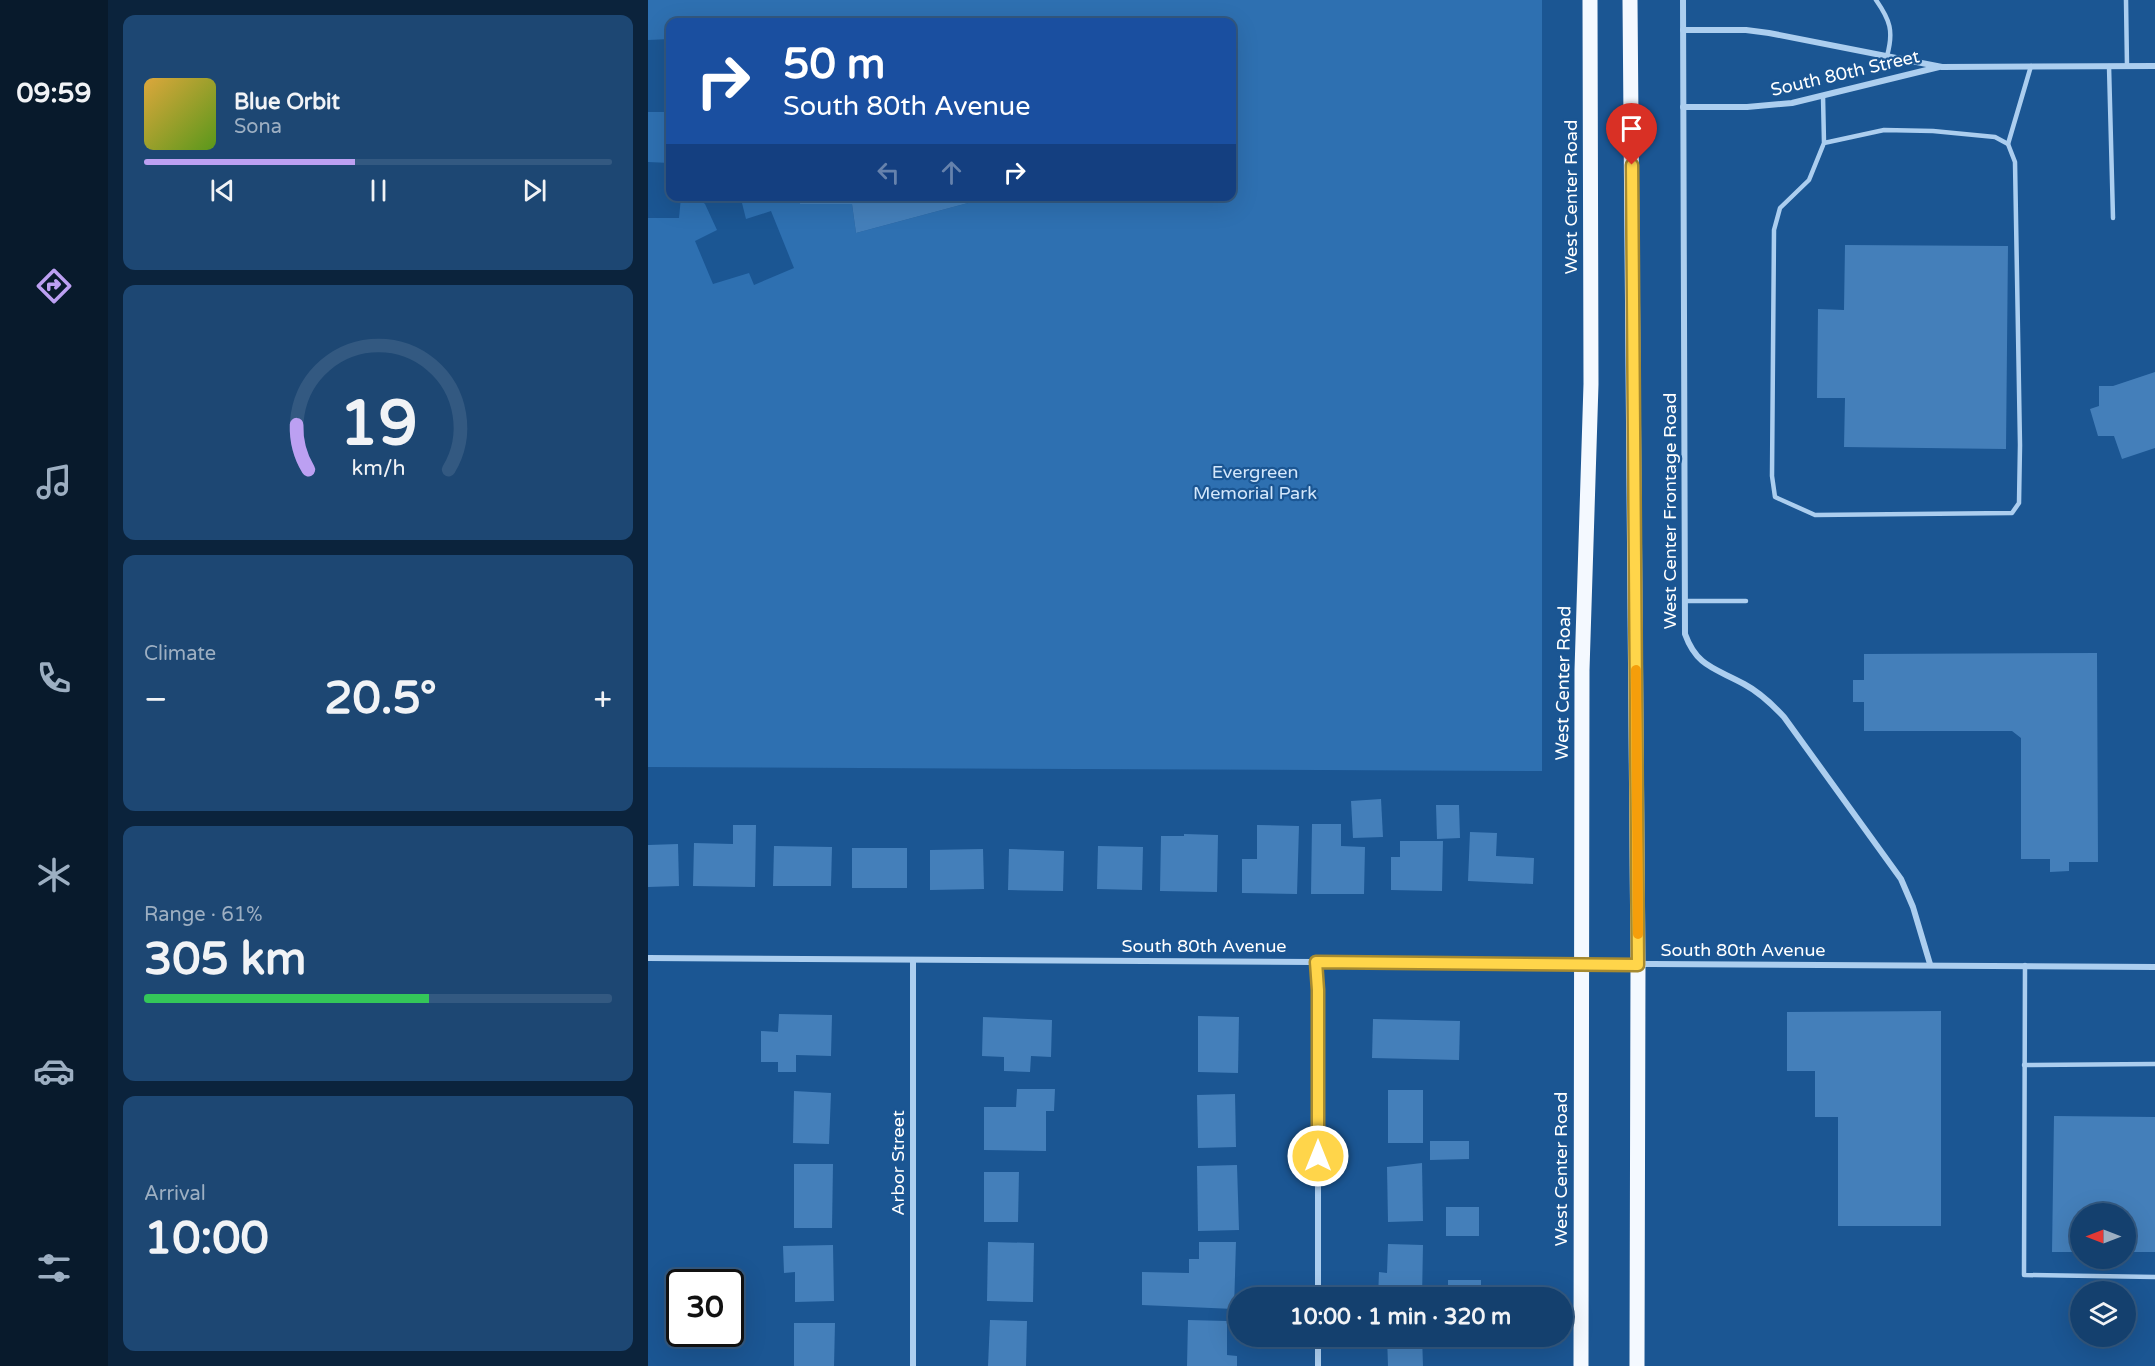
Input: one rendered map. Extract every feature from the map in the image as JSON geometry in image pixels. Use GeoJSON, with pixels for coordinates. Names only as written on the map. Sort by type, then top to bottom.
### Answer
{"type":"FeatureCollection","features":[{"type":"Feature","properties":{"kind":"main road","name":"West Center Road"},"geometry":{"type":"LineString","coordinates":[[1581,1366],[1582,670],[1591,384],[1590,0]]}},
{"type":"Feature","properties":{"kind":"main road"},"geometry":{"type":"LineString","coordinates":[[1630,0],[1638,965],[1637,1366]]}},
{"type":"Feature","properties":{"kind":"street","name":"West Center Frontage Road"},"geometry":{"type":"LineString","coordinates":[[1683,0],[1684,634],[1690,649],[1702,663],[1744,684],[1771,703],[1784,717],[1901,879],[1913,907],[1930,964]]}},
{"type":"Feature","properties":{"kind":"street","name":"South 80th Street"},"geometry":{"type":"LineString","coordinates":[[1683,30],[1746,30],[1769,33],[1942,67],[2155,66]]}},
{"type":"Feature","properties":{"kind":"street","name":"South 80th Street"},"geometry":{"type":"LineString","coordinates":[[1683,107],[1760,107],[1792,103],[1942,67]]}},
{"type":"Feature","properties":{"kind":"street","name":"South 80th Avenue"},"geometry":{"type":"LineString","coordinates":[[648,958],[2155,967]]}},
{"type":"Feature","properties":{"kind":"street","name":"Arbor Street"},"geometry":{"type":"LineString","coordinates":[[913,960],[913,1366]]}},
{"type":"Feature","properties":{"kind":"street"},"geometry":{"type":"LineString","coordinates":[[1316,962],[1318,990],[1318,1287]]}},
{"type":"Feature","properties":{"kind":"street"},"geometry":{"type":"LineString","coordinates":[[1318,1347],[1318,1366]]}},
{"type":"Feature","properties":{"kind":"lane"},"geometry":{"type":"LineString","coordinates":[[1876,0],[1889,19],[1890,46],[1887,56]]}},
{"type":"Feature","properties":{"kind":"lane"},"geometry":{"type":"LineString","coordinates":[[2126,0],[2127,66]]}},
{"type":"Feature","properties":{"kind":"lane"},"geometry":{"type":"LineString","coordinates":[[1823,96],[1824,143],[1809,180],[1780,208],[1774,230],[1772,476],[1774,497],[1815,515],[2012,513],[2019,503],[2020,445],[2015,162],[2008,144],[2031,66]]}},
{"type":"Feature","properties":{"kind":"lane"},"geometry":{"type":"LineString","coordinates":[[2109,66],[2113,219]]}},
{"type":"Feature","properties":{"kind":"lane"},"geometry":{"type":"LineString","coordinates":[[1824,143],[1884,130],[1934,131],[1995,137],[2008,144]]}},
{"type":"Feature","properties":{"kind":"lane"},"geometry":{"type":"LineString","coordinates":[[1684,601],[1746,601]]}},
{"type":"Feature","properties":{"kind":"lane"},"geometry":{"type":"LineString","coordinates":[[2025,965],[2024,1275],[2155,1277]]}},
{"type":"Feature","properties":{"kind":"lane"},"geometry":{"type":"LineString","coordinates":[[2024,1065],[2155,1064]]}},
{"type":"Feature","properties":{"kind":"green space","name":"Evergreen Memorial Park"},"geometry":{"type":"Polygon","coordinates":[[[648,0],[1542,0],[1542,771],[648,767],[648,218],[679,218],[681,201],[702,201],[717,230],[695,241],[713,284],[749,273],[754,285],[794,268],[771,211],[746,219],[742,201],[852,204],[856,233],[970,201],[1236,201],[1236,18],[666,18],[666,39],[648,40],[648,0]]]}},
{"type":"Feature","properties":{"kind":"green space"},"geometry":{"type":"Polygon","coordinates":[[[648,112],[666,112],[666,163],[648,162],[648,112]]]}},
{"type":"Feature","properties":{"kind":"building"},"geometry":{"type":"Polygon","coordinates":[[[800,201],[970,201],[856,233],[852,204],[800,204],[800,201]]]}},
{"type":"Feature","properties":{"kind":"building"},"geometry":{"type":"Polygon","coordinates":[[[1845,245],[2008,246],[2006,449],[1844,447],[1845,398],[1817,398],[1818,309],[1844,310],[1845,245]]]}},
{"type":"Feature","properties":{"kind":"building"},"geometry":{"type":"Polygon","coordinates":[[[2155,372],[2155,448],[2122,459],[2114,436],[2098,436],[2090,409],[2099,406],[2099,386],[2113,386],[2155,372]]]}},
{"type":"Feature","properties":{"kind":"building"},"geometry":{"type":"Polygon","coordinates":[[[2097,653],[2098,862],[2069,862],[2069,871],[2050,872],[2050,859],[2021,859],[2021,738],[2012,731],[1864,731],[1864,702],[1853,702],[1853,680],[1864,680],[1864,654],[2097,653]]]}},
{"type":"Feature","properties":{"kind":"building"},"geometry":{"type":"Polygon","coordinates":[[[1381,799],[1383,837],[1353,838],[1351,801],[1381,799]]]}},
{"type":"Feature","properties":{"kind":"building"},"geometry":{"type":"Polygon","coordinates":[[[1436,805],[1459,805],[1460,838],[1437,839],[1436,805]]]}},
{"type":"Feature","properties":{"kind":"building"},"geometry":{"type":"Polygon","coordinates":[[[1312,824],[1341,824],[1341,846],[1365,847],[1364,894],[1311,894],[1312,824]]]}},
{"type":"Feature","properties":{"kind":"building"},"geometry":{"type":"Polygon","coordinates":[[[733,825],[756,825],[755,887],[693,886],[694,843],[733,844],[733,825]]]}},
{"type":"Feature","properties":{"kind":"building"},"geometry":{"type":"Polygon","coordinates":[[[1257,825],[1299,826],[1297,894],[1242,893],[1242,859],[1257,859],[1257,825]]]}},
{"type":"Feature","properties":{"kind":"building"},"geometry":{"type":"Polygon","coordinates":[[[1470,832],[1497,833],[1496,856],[1534,858],[1533,884],[1468,881],[1470,832]]]}},
{"type":"Feature","properties":{"kind":"building"},"geometry":{"type":"Polygon","coordinates":[[[1184,834],[1218,835],[1217,892],[1160,891],[1161,836],[1184,836],[1184,834]]]}},
{"type":"Feature","properties":{"kind":"building"},"geometry":{"type":"Polygon","coordinates":[[[1400,841],[1443,841],[1442,891],[1391,890],[1391,857],[1400,857],[1400,841]]]}},
{"type":"Feature","properties":{"kind":"building"},"geometry":{"type":"Polygon","coordinates":[[[678,844],[679,886],[648,887],[648,845],[678,844]]]}},
{"type":"Feature","properties":{"kind":"building"},"geometry":{"type":"Polygon","coordinates":[[[774,846],[832,847],[831,886],[773,886],[774,846]]]}},
{"type":"Feature","properties":{"kind":"building"},"geometry":{"type":"Polygon","coordinates":[[[1098,846],[1143,847],[1142,890],[1097,889],[1098,846]]]}},
{"type":"Feature","properties":{"kind":"building"},"geometry":{"type":"Polygon","coordinates":[[[852,848],[907,848],[907,888],[852,888],[852,848]]]}},
{"type":"Feature","properties":{"kind":"building"},"geometry":{"type":"Polygon","coordinates":[[[983,849],[984,889],[930,890],[930,850],[983,849]]]}},
{"type":"Feature","properties":{"kind":"building"},"geometry":{"type":"Polygon","coordinates":[[[1009,849],[1064,851],[1063,891],[1008,890],[1009,849]]]}},
{"type":"Feature","properties":{"kind":"building"},"geometry":{"type":"Polygon","coordinates":[[[1941,1011],[1941,1226],[1838,1226],[1838,1117],[1815,1117],[1815,1071],[1787,1071],[1787,1012],[1941,1011]]]}},
{"type":"Feature","properties":{"kind":"building"},"geometry":{"type":"Polygon","coordinates":[[[779,1014],[832,1015],[831,1056],[796,1055],[796,1072],[778,1072],[778,1062],[761,1062],[761,1031],[778,1032],[779,1014]]]}},
{"type":"Feature","properties":{"kind":"building"},"geometry":{"type":"Polygon","coordinates":[[[1198,1016],[1239,1017],[1238,1073],[1198,1072],[1198,1016]]]}},
{"type":"Feature","properties":{"kind":"building"},"geometry":{"type":"Polygon","coordinates":[[[983,1017],[1052,1020],[1051,1057],[1031,1056],[1030,1072],[1004,1071],[1004,1057],[982,1056],[983,1017]]]}},
{"type":"Feature","properties":{"kind":"building"},"geometry":{"type":"Polygon","coordinates":[[[1373,1019],[1460,1021],[1459,1060],[1372,1058],[1373,1019]]]}},
{"type":"Feature","properties":{"kind":"building"},"geometry":{"type":"Polygon","coordinates":[[[1017,1089],[1055,1089],[1054,1111],[1046,1111],[1046,1151],[984,1150],[984,1107],[1016,1107],[1017,1089]]]}},
{"type":"Feature","properties":{"kind":"building"},"geometry":{"type":"Polygon","coordinates":[[[1388,1090],[1423,1090],[1423,1143],[1388,1143],[1388,1090]]]}},
{"type":"Feature","properties":{"kind":"building"},"geometry":{"type":"Polygon","coordinates":[[[794,1091],[831,1093],[829,1144],[793,1143],[794,1091]]]}},
{"type":"Feature","properties":{"kind":"building"},"geometry":{"type":"Polygon","coordinates":[[[1235,1094],[1236,1147],[1198,1148],[1197,1095],[1235,1094]]]}},
{"type":"Feature","properties":{"kind":"building"},"geometry":{"type":"Polygon","coordinates":[[[2054,1116],[2155,1117],[2155,1252],[2136,1252],[2136,1203],[2070,1203],[2070,1252],[2052,1252],[2054,1116]]]}},
{"type":"Feature","properties":{"kind":"building"},"geometry":{"type":"Polygon","coordinates":[[[1430,1141],[1469,1141],[1469,1159],[1430,1160],[1430,1141]]]}},
{"type":"Feature","properties":{"kind":"building"},"geometry":{"type":"Polygon","coordinates":[[[1422,1163],[1423,1221],[1388,1222],[1387,1167],[1422,1163]]]}},
{"type":"Feature","properties":{"kind":"building"},"geometry":{"type":"Polygon","coordinates":[[[794,1164],[833,1164],[832,1228],[794,1228],[794,1164]]]}},
{"type":"Feature","properties":{"kind":"building"},"geometry":{"type":"Polygon","coordinates":[[[1237,1165],[1239,1230],[1198,1231],[1197,1166],[1237,1165]]]}},
{"type":"Feature","properties":{"kind":"building"},"geometry":{"type":"Polygon","coordinates":[[[984,1172],[1019,1172],[1018,1222],[984,1222],[984,1172]]]}},
{"type":"Feature","properties":{"kind":"building"},"geometry":{"type":"Polygon","coordinates":[[[1446,1207],[1479,1207],[1479,1236],[1446,1236],[1446,1207]]]}},
{"type":"Feature","properties":{"kind":"building"},"geometry":{"type":"Polygon","coordinates":[[[988,1242],[1034,1243],[1033,1302],[987,1301],[988,1242]]]}},
{"type":"Feature","properties":{"kind":"building"},"geometry":{"type":"Polygon","coordinates":[[[1199,1242],[1236,1242],[1235,1287],[1228,1287],[1228,1309],[1142,1305],[1142,1272],[1189,1273],[1189,1259],[1199,1259],[1199,1242]]]}},
{"type":"Feature","properties":{"kind":"building"},"geometry":{"type":"Polygon","coordinates":[[[1388,1244],[1423,1245],[1422,1287],[1378,1287],[1379,1272],[1387,1273],[1388,1244]]]}},
{"type":"Feature","properties":{"kind":"building"},"geometry":{"type":"Polygon","coordinates":[[[833,1245],[834,1301],[795,1302],[795,1272],[784,1273],[783,1246],[833,1245]]]}},
{"type":"Feature","properties":{"kind":"building"},"geometry":{"type":"Polygon","coordinates":[[[1448,1280],[1481,1280],[1481,1287],[1448,1287],[1448,1280]]]}},
{"type":"Feature","properties":{"kind":"building"},"geometry":{"type":"Polygon","coordinates":[[[990,1320],[1027,1321],[1026,1366],[988,1366],[990,1320]]]}},
{"type":"Feature","properties":{"kind":"building"},"geometry":{"type":"Polygon","coordinates":[[[1188,1320],[1227,1321],[1227,1355],[1237,1356],[1237,1366],[1187,1366],[1188,1320]]]}},
{"type":"Feature","properties":{"kind":"building"},"geometry":{"type":"Polygon","coordinates":[[[794,1323],[835,1323],[834,1366],[794,1366],[794,1323]]]}},
{"type":"Feature","properties":{"kind":"building"},"geometry":{"type":"Polygon","coordinates":[[[1387,1347],[1422,1347],[1423,1366],[1388,1366],[1387,1347]]]}},
{"type":"Feature","properties":{"kind":"slow traffic"},"geometry":{"type":"LineString","coordinates":[[1636,670],[1638,934]]}},
{"type":"Feature","properties":{"kind":"route"},"geometry":{"type":"LineString","coordinates":[[1318,1156],[1316,962],[1638,965],[1632,165]]}}]}
